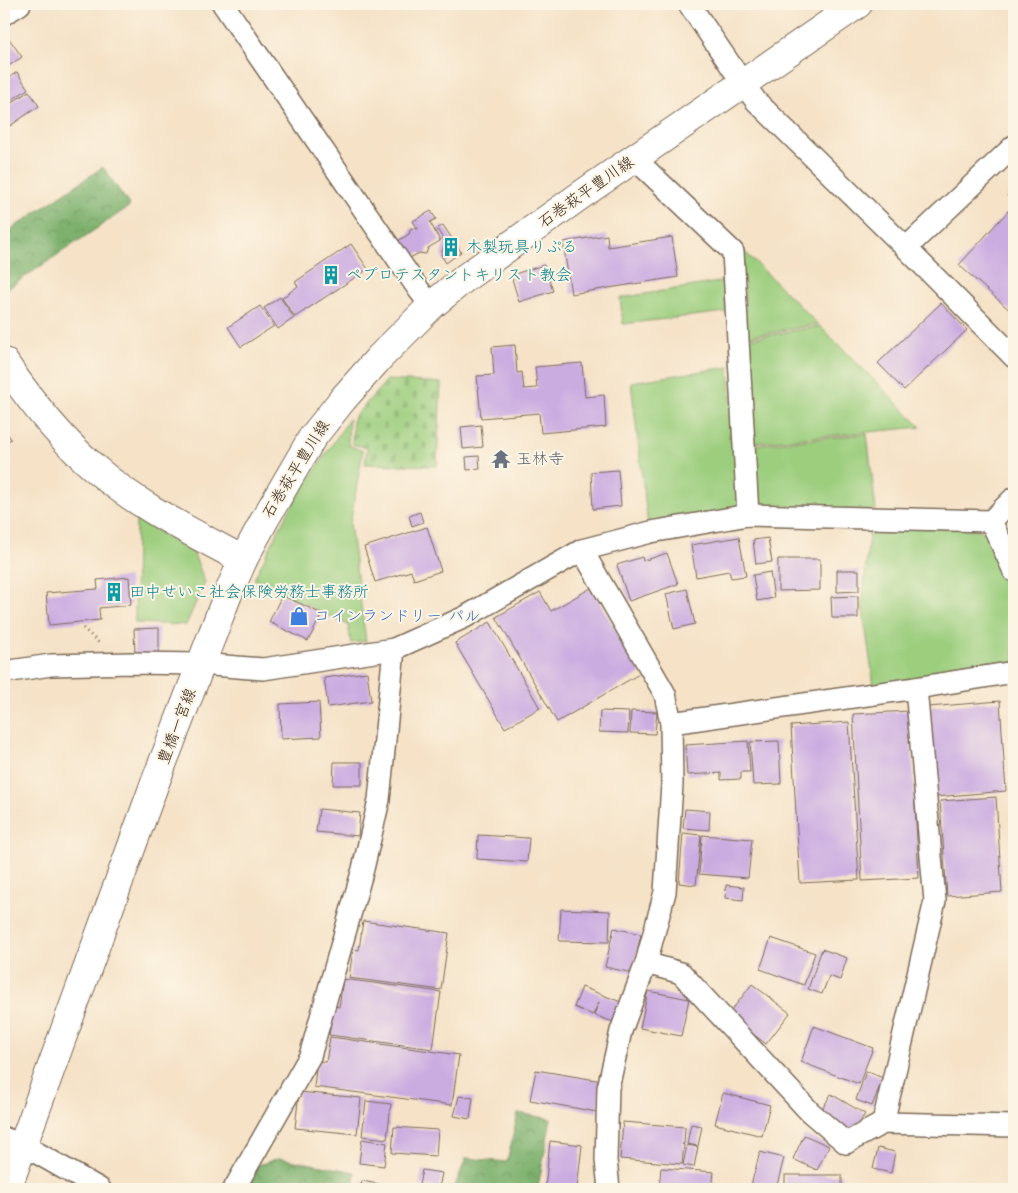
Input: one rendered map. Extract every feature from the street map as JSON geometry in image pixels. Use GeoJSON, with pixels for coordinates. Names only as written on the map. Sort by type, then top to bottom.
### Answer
{"type":"FeatureCollection","features":[{"type":"Feature","properties":{"kind":"main road","name":"石巻萩平豊川線"},"geometry":{"type":"LineString","coordinates":[[244,560],[264,519],[312,438],[380,357],[431,306],[496,256],[634,158],[858,4]]}},
{"type":"Feature","properties":{"kind":"main road"},"geometry":{"type":"LineString","coordinates":[[4,362],[26,395],[54,429],[99,472],[156,512],[244,560]]}},
{"type":"Feature","properties":{"kind":"main road","name":"豊橋一宮線"},"geometry":{"type":"LineString","coordinates":[[7,1189],[13,1142],[200,664],[244,560]]}},
{"type":"Feature","properties":{"kind":"street"},"geometry":{"type":"LineString","coordinates":[[4,14],[20,4]]}},
{"type":"Feature","properties":{"kind":"street"},"geometry":{"type":"LineString","coordinates":[[224,4],[418,290],[431,306]]}},
{"type":"Feature","properties":{"kind":"street"},"geometry":{"type":"LineString","coordinates":[[689,4],[756,100],[1014,357]]}},
{"type":"Feature","properties":{"kind":"street"},"geometry":{"type":"LineString","coordinates":[[906,248],[1014,146]]}},
{"type":"Feature","properties":{"kind":"street"},"geometry":{"type":"LineString","coordinates":[[634,158],[733,252],[748,515]]}},
{"type":"Feature","properties":{"kind":"street"},"geometry":{"type":"LineString","coordinates":[[4,672],[51,666],[132,663],[200,664],[263,670],[394,649],[465,617],[582,550],[651,532],[748,515],[991,522],[1014,498]]}},
{"type":"Feature","properties":{"kind":"street"},"geometry":{"type":"LineString","coordinates":[[991,522],[1014,571]]}},
{"type":"Feature","properties":{"kind":"street"},"geometry":{"type":"LineString","coordinates":[[582,550],[665,694],[671,723],[672,784],[665,892],[646,963],[621,1031],[608,1088],[606,1160],[609,1189]]}},
{"type":"Feature","properties":{"kind":"street"},"geometry":{"type":"LineString","coordinates":[[234,1189],[310,1056],[363,869],[379,800],[394,649]]}},
{"type":"Feature","properties":{"kind":"street"},"geometry":{"type":"LineString","coordinates":[[671,723],[1014,672]]}},
{"type":"Feature","properties":{"kind":"street"},"geometry":{"type":"LineString","coordinates":[[883,1123],[935,901],[916,688]]}},
{"type":"Feature","properties":{"kind":"street"},"geometry":{"type":"LineString","coordinates":[[646,963],[681,973],[810,1112],[846,1143],[883,1123],[1014,1126]]}},
{"type":"Feature","properties":{"kind":"street"},"geometry":{"type":"LineString","coordinates":[[13,1142],[100,1189]]}},
{"type":"Feature","properties":{"kind":"green space"},"geometry":{"type":"Polygon","coordinates":[[[103,167],[130,206],[4,291],[4,234],[103,167]]]}},
{"type":"Feature","properties":{"kind":"green space"},"geometry":{"type":"Polygon","coordinates":[[[742,249],[818,324],[747,337],[742,249]]]}},
{"type":"Feature","properties":{"kind":"green space"},"geometry":{"type":"Polygon","coordinates":[[[724,281],[726,312],[623,324],[620,298],[724,281]]]}},
{"type":"Feature","properties":{"kind":"green space"},"geometry":{"type":"Polygon","coordinates":[[[820,326],[921,427],[753,443],[747,339],[820,326]]]}},
{"type":"Feature","properties":{"kind":"green space"},"geometry":{"type":"Polygon","coordinates":[[[729,367],[740,509],[648,526],[631,382],[729,367]]]}},
{"type":"Feature","properties":{"kind":"green space"},"geometry":{"type":"Polygon","coordinates":[[[387,380],[441,383],[437,466],[365,464],[367,448],[352,444],[353,418],[387,380]]]}},
{"type":"Feature","properties":{"kind":"green space"},"geometry":{"type":"Polygon","coordinates":[[[349,419],[348,445],[363,451],[350,524],[366,641],[351,643],[348,625],[254,579],[285,518],[349,419]]]}},
{"type":"Feature","properties":{"kind":"green space"},"geometry":{"type":"Polygon","coordinates":[[[867,434],[876,511],[757,508],[753,445],[867,434]]]}},
{"type":"Feature","properties":{"kind":"green space"},"geometry":{"type":"Polygon","coordinates":[[[136,519],[193,552],[205,582],[186,625],[135,623],[136,519]]]}},
{"type":"Feature","properties":{"kind":"green space"},"geometry":{"type":"Polygon","coordinates":[[[870,526],[977,529],[989,535],[1014,590],[1014,663],[874,686],[862,604],[870,526]]]}},
{"type":"Feature","properties":{"kind":"green space"},"geometry":{"type":"Polygon","coordinates":[[[518,1113],[551,1119],[538,1187],[530,1189],[454,1189],[466,1158],[507,1162],[518,1113]]]}},
{"type":"Feature","properties":{"kind":"green space"},"geometry":{"type":"Polygon","coordinates":[[[279,1158],[355,1172],[353,1189],[243,1189],[255,1166],[279,1158]]]}},
{"type":"Feature","properties":{"kind":"building"},"geometry":{"type":"Polygon","coordinates":[[[4,33],[22,57],[4,69],[4,33]]]}},
{"type":"Feature","properties":{"kind":"building"},"geometry":{"type":"Polygon","coordinates":[[[17,72],[28,89],[4,105],[4,81],[17,72]]]}},
{"type":"Feature","properties":{"kind":"building"},"geometry":{"type":"Polygon","coordinates":[[[29,91],[39,106],[4,130],[4,108],[29,91]]]}},
{"type":"Feature","properties":{"kind":"building"},"geometry":{"type":"Polygon","coordinates":[[[1014,188],[1014,202],[1007,196],[1014,188]]]}},
{"type":"Feature","properties":{"kind":"building"},"geometry":{"type":"Polygon","coordinates":[[[431,211],[436,219],[430,222],[440,241],[428,248],[426,254],[419,253],[408,259],[398,241],[409,234],[411,228],[418,229],[413,221],[431,211]]]}},
{"type":"Feature","properties":{"kind":"building"},"geometry":{"type":"Polygon","coordinates":[[[1008,211],[1014,217],[1014,314],[959,265],[1008,211]]]}},
{"type":"Feature","properties":{"kind":"building","name":"木製玩具りぷる"},"geometry":{"type":"Polygon","coordinates":[[[443,225],[461,252],[446,263],[441,255],[445,242],[437,229],[443,225]]]}},
{"type":"Feature","properties":{"kind":"building"},"geometry":{"type":"Polygon","coordinates":[[[607,235],[608,247],[672,237],[678,277],[571,294],[563,242],[607,235]]]}},
{"type":"Feature","properties":{"kind":"building","name":"ペプロテスタントキリスト教会"},"geometry":{"type":"Polygon","coordinates":[[[351,244],[368,269],[295,317],[282,298],[298,286],[295,282],[351,244]]]}},
{"type":"Feature","properties":{"kind":"building"},"geometry":{"type":"Polygon","coordinates":[[[544,265],[553,291],[519,302],[511,275],[544,265]]]}},
{"type":"Feature","properties":{"kind":"building"},"geometry":{"type":"Polygon","coordinates":[[[280,297],[294,318],[278,329],[264,308],[280,297]]]}},
{"type":"Feature","properties":{"kind":"building"},"geometry":{"type":"Polygon","coordinates":[[[941,303],[967,330],[904,390],[878,363],[941,303]]]}},
{"type":"Feature","properties":{"kind":"building"},"geometry":{"type":"Polygon","coordinates":[[[260,306],[274,326],[241,347],[228,327],[260,306]]]}},
{"type":"Feature","properties":{"kind":"building"},"geometry":{"type":"Polygon","coordinates":[[[515,345],[517,373],[522,372],[524,389],[537,388],[535,367],[582,363],[585,397],[604,395],[606,427],[541,433],[539,413],[481,418],[477,376],[494,375],[492,347],[515,345]]]}},
{"type":"Feature","properties":{"kind":"building"},"geometry":{"type":"Polygon","coordinates":[[[481,425],[483,447],[463,449],[461,427],[481,425]]]}},
{"type":"Feature","properties":{"kind":"building"},"geometry":{"type":"Polygon","coordinates":[[[4,428],[11,439],[4,444],[4,428]]]}},
{"type":"Feature","properties":{"kind":"building"},"geometry":{"type":"Polygon","coordinates":[[[479,456],[480,469],[467,470],[466,457],[479,456]]]}},
{"type":"Feature","properties":{"kind":"building"},"geometry":{"type":"Polygon","coordinates":[[[618,470],[621,506],[593,509],[591,472],[618,470]]]}},
{"type":"Feature","properties":{"kind":"building"},"geometry":{"type":"Polygon","coordinates":[[[420,512],[423,522],[412,526],[409,516],[420,512]]]}},
{"type":"Feature","properties":{"kind":"building"},"geometry":{"type":"Polygon","coordinates":[[[427,527],[441,571],[414,580],[411,571],[375,582],[364,547],[427,527]]]}},
{"type":"Feature","properties":{"kind":"building"},"geometry":{"type":"Polygon","coordinates":[[[739,537],[746,576],[731,578],[729,571],[696,577],[691,545],[739,537]]]}},
{"type":"Feature","properties":{"kind":"building"},"geometry":{"type":"Polygon","coordinates":[[[768,538],[772,562],[756,564],[753,540],[768,538]]]}},
{"type":"Feature","properties":{"kind":"building"},"geometry":{"type":"Polygon","coordinates":[[[667,553],[678,584],[629,601],[617,565],[642,557],[643,561],[667,553]]]}},
{"type":"Feature","properties":{"kind":"building"},"geometry":{"type":"Polygon","coordinates":[[[778,559],[820,559],[820,590],[778,591],[778,559]]]}},
{"type":"Feature","properties":{"kind":"building"},"geometry":{"type":"Polygon","coordinates":[[[837,570],[859,570],[859,591],[837,592],[837,570]]]}},
{"type":"Feature","properties":{"kind":"building"},"geometry":{"type":"Polygon","coordinates":[[[770,572],[774,598],[757,601],[753,575],[770,572]]]}},
{"type":"Feature","properties":{"kind":"building"},"geometry":{"type":"Polygon","coordinates":[[[129,577],[131,605],[99,608],[100,620],[49,625],[46,593],[98,589],[97,580],[129,577]]]}},
{"type":"Feature","properties":{"kind":"building"},"geometry":{"type":"Polygon","coordinates":[[[591,588],[641,673],[557,722],[496,617],[540,592],[551,611],[591,588]]]}},
{"type":"Feature","properties":{"kind":"building"},"geometry":{"type":"Polygon","coordinates":[[[687,589],[695,624],[674,629],[666,594],[687,589]]]}},
{"type":"Feature","properties":{"kind":"building"},"geometry":{"type":"Polygon","coordinates":[[[282,595],[322,614],[308,641],[269,622],[282,595]]]}},
{"type":"Feature","properties":{"kind":"building"},"geometry":{"type":"Polygon","coordinates":[[[858,596],[858,618],[832,618],[831,597],[858,596]]]}},
{"type":"Feature","properties":{"kind":"building"},"geometry":{"type":"Polygon","coordinates":[[[490,622],[540,708],[505,728],[455,643],[490,622]]]}},
{"type":"Feature","properties":{"kind":"building"},"geometry":{"type":"Polygon","coordinates":[[[159,628],[159,654],[135,655],[134,629],[159,628]]]}},
{"type":"Feature","properties":{"kind":"building"},"geometry":{"type":"Polygon","coordinates":[[[367,672],[371,701],[328,707],[324,678],[367,672]]]}},
{"type":"Feature","properties":{"kind":"building"},"geometry":{"type":"Polygon","coordinates":[[[1000,701],[1006,791],[935,797],[928,707],[1000,701]]]}},
{"type":"Feature","properties":{"kind":"building"},"geometry":{"type":"Polygon","coordinates":[[[319,702],[321,737],[281,739],[280,704],[319,702]]]}},
{"type":"Feature","properties":{"kind":"building"},"geometry":{"type":"Polygon","coordinates":[[[600,711],[629,712],[628,733],[599,732],[600,711]]]}},
{"type":"Feature","properties":{"kind":"building"},"geometry":{"type":"Polygon","coordinates":[[[631,711],[657,712],[655,734],[630,733],[631,711]]]}},
{"type":"Feature","properties":{"kind":"building"},"geometry":{"type":"Polygon","coordinates":[[[910,711],[919,878],[862,881],[853,714],[910,711]]]}},
{"type":"Feature","properties":{"kind":"building"},"geometry":{"type":"Polygon","coordinates":[[[849,722],[859,880],[800,883],[791,726],[849,722]]]}},
{"type":"Feature","properties":{"kind":"building"},"geometry":{"type":"Polygon","coordinates":[[[748,741],[750,772],[741,772],[741,779],[721,780],[721,773],[687,775],[685,745],[748,741]]]}},
{"type":"Feature","properties":{"kind":"building"},"geometry":{"type":"Polygon","coordinates":[[[779,741],[781,784],[753,785],[750,742],[779,741]]]}},
{"type":"Feature","properties":{"kind":"building"},"geometry":{"type":"Polygon","coordinates":[[[334,762],[362,762],[362,785],[333,785],[334,762]]]}},
{"type":"Feature","properties":{"kind":"building"},"geometry":{"type":"Polygon","coordinates":[[[996,797],[1002,892],[947,896],[940,801],[996,797]]]}},
{"type":"Feature","properties":{"kind":"building"},"geometry":{"type":"Polygon","coordinates":[[[319,809],[360,813],[358,836],[316,832],[319,809]]]}},
{"type":"Feature","properties":{"kind":"building"},"geometry":{"type":"Polygon","coordinates":[[[685,809],[710,811],[709,830],[683,828],[685,809]]]}},
{"type":"Feature","properties":{"kind":"building"},"geometry":{"type":"Polygon","coordinates":[[[683,833],[701,835],[696,885],[679,883],[683,833]]]}},
{"type":"Feature","properties":{"kind":"building"},"geometry":{"type":"Polygon","coordinates":[[[478,835],[529,838],[527,862],[477,859],[478,835]]]}},
{"type":"Feature","properties":{"kind":"building"},"geometry":{"type":"Polygon","coordinates":[[[702,835],[752,839],[748,878],[699,874],[702,835]]]}},
{"type":"Feature","properties":{"kind":"building"},"geometry":{"type":"Polygon","coordinates":[[[726,885],[744,887],[743,900],[725,898],[726,885]]]}},
{"type":"Feature","properties":{"kind":"building"},"geometry":{"type":"Polygon","coordinates":[[[561,909],[610,911],[609,942],[559,941],[561,909]]]}},
{"type":"Feature","properties":{"kind":"building"},"geometry":{"type":"Polygon","coordinates":[[[363,921],[449,933],[441,990],[349,978],[353,949],[359,950],[363,921]]]}},
{"type":"Feature","properties":{"kind":"building"},"geometry":{"type":"Polygon","coordinates":[[[614,928],[641,934],[633,973],[605,967],[614,928]]]}},
{"type":"Feature","properties":{"kind":"building"},"geometry":{"type":"Polygon","coordinates":[[[771,938],[815,953],[804,985],[760,969],[771,938]]]}},
{"type":"Feature","properties":{"kind":"building"},"geometry":{"type":"Polygon","coordinates":[[[822,949],[847,958],[840,980],[829,976],[822,994],[808,989],[822,949]]]}},
{"type":"Feature","properties":{"kind":"building"},"geometry":{"type":"Polygon","coordinates":[[[343,979],[441,992],[433,1049],[329,1035],[333,1006],[339,1007],[343,979]]]}},
{"type":"Feature","properties":{"kind":"building"},"geometry":{"type":"Polygon","coordinates":[[[752,984],[790,1013],[766,1044],[728,1015],[752,984]]]}},
{"type":"Feature","properties":{"kind":"building"},"geometry":{"type":"Polygon","coordinates":[[[582,987],[621,1002],[613,1022],[594,1015],[599,1002],[593,1015],[574,1007],[582,987]]]}},
{"type":"Feature","properties":{"kind":"building"},"geometry":{"type":"Polygon","coordinates":[[[648,991],[689,999],[681,1036],[640,1028],[648,991]]]}},
{"type":"Feature","properties":{"kind":"building"},"geometry":{"type":"Polygon","coordinates":[[[814,1026],[873,1048],[859,1084],[801,1062],[814,1026]]]}},
{"type":"Feature","properties":{"kind":"building"},"geometry":{"type":"Polygon","coordinates":[[[330,1037],[459,1055],[452,1105],[314,1087],[317,1061],[326,1062],[330,1037]]]}},
{"type":"Feature","properties":{"kind":"building"},"geometry":{"type":"Polygon","coordinates":[[[536,1070],[602,1081],[597,1112],[530,1100],[536,1070]]]}},
{"type":"Feature","properties":{"kind":"building"},"geometry":{"type":"Polygon","coordinates":[[[866,1071],[883,1078],[872,1106],[856,1100],[866,1071]]]}},
{"type":"Feature","properties":{"kind":"building"},"geometry":{"type":"Polygon","coordinates":[[[299,1092],[361,1098],[357,1134],[295,1128],[299,1092]]]}},
{"type":"Feature","properties":{"kind":"building"},"geometry":{"type":"Polygon","coordinates":[[[723,1093],[770,1105],[762,1136],[715,1124],[723,1093]]]}},
{"type":"Feature","properties":{"kind":"building"},"geometry":{"type":"Polygon","coordinates":[[[831,1094],[865,1114],[853,1133],[820,1113],[831,1094]]]}},
{"type":"Feature","properties":{"kind":"building"},"geometry":{"type":"Polygon","coordinates":[[[459,1096],[473,1098],[470,1119],[454,1116],[459,1096]]]}},
{"type":"Feature","properties":{"kind":"building"},"geometry":{"type":"Polygon","coordinates":[[[366,1101],[391,1104],[387,1139],[362,1136],[366,1101]]]}},
{"type":"Feature","properties":{"kind":"building"},"geometry":{"type":"Polygon","coordinates":[[[623,1122],[685,1127],[684,1144],[682,1144],[684,1145],[682,1164],[620,1159],[623,1122]]]}},
{"type":"Feature","properties":{"kind":"building"},"geometry":{"type":"Polygon","coordinates":[[[691,1124],[702,1126],[698,1146],[687,1144],[691,1124]]]}},
{"type":"Feature","properties":{"kind":"building"},"geometry":{"type":"Polygon","coordinates":[[[394,1127],[438,1130],[436,1156],[392,1153],[394,1127]]]}},
{"type":"Feature","properties":{"kind":"building"},"geometry":{"type":"Polygon","coordinates":[[[804,1135],[829,1146],[817,1170],[793,1159],[804,1135]]]}},
{"type":"Feature","properties":{"kind":"building"},"geometry":{"type":"Polygon","coordinates":[[[362,1139],[387,1143],[384,1166],[359,1163],[362,1139]]]}},
{"type":"Feature","properties":{"kind":"building"},"geometry":{"type":"Polygon","coordinates":[[[550,1141],[582,1145],[577,1189],[545,1189],[550,1141]]]}},
{"type":"Feature","properties":{"kind":"building"},"geometry":{"type":"Polygon","coordinates":[[[687,1145],[698,1147],[694,1167],[683,1165],[687,1145]]]}},
{"type":"Feature","properties":{"kind":"building"},"geometry":{"type":"Polygon","coordinates":[[[878,1148],[895,1152],[891,1173],[873,1169],[878,1148]]]}},
{"type":"Feature","properties":{"kind":"building"},"geometry":{"type":"Polygon","coordinates":[[[760,1152],[784,1158],[776,1189],[750,1189],[760,1152]]]}},
{"type":"Feature","properties":{"kind":"building"},"geometry":{"type":"Polygon","coordinates":[[[661,1168],[714,1172],[712,1189],[659,1189],[661,1168]]]}},
{"type":"Feature","properties":{"kind":"building"},"geometry":{"type":"Polygon","coordinates":[[[422,1170],[442,1173],[439,1188],[419,1185],[422,1170]]]}},
{"type":"Feature","properties":{"kind":"building"},"geometry":{"type":"Polygon","coordinates":[[[785,1175],[842,1175],[842,1189],[785,1189],[785,1175]]]}},
{"type":"Feature","properties":{"kind":"building"},"geometry":{"type":"Polygon","coordinates":[[[362,1181],[400,1188],[360,1189],[362,1181]]]}},
{"type":"Feature","properties":{"kind":"place","name":"木製玩具りぷる"},"geometry":{"type":"Point","coordinates":[451,247]}},
{"type":"Feature","properties":{"kind":"place","name":"ペプロテスタントキリスト教会"},"geometry":{"type":"Point","coordinates":[331,275]}},
{"type":"Feature","properties":{"kind":"place","name":"玉林寺"},"geometry":{"type":"Point","coordinates":[501,459]}},
{"type":"Feature","properties":{"kind":"place","name":"田中せいこ社会保険労務士事務所"},"geometry":{"type":"Point","coordinates":[114,592]}},
{"type":"Feature","properties":{"kind":"place","name":"コインランドリー パル"},"geometry":{"type":"Point","coordinates":[299,616]}}]}
